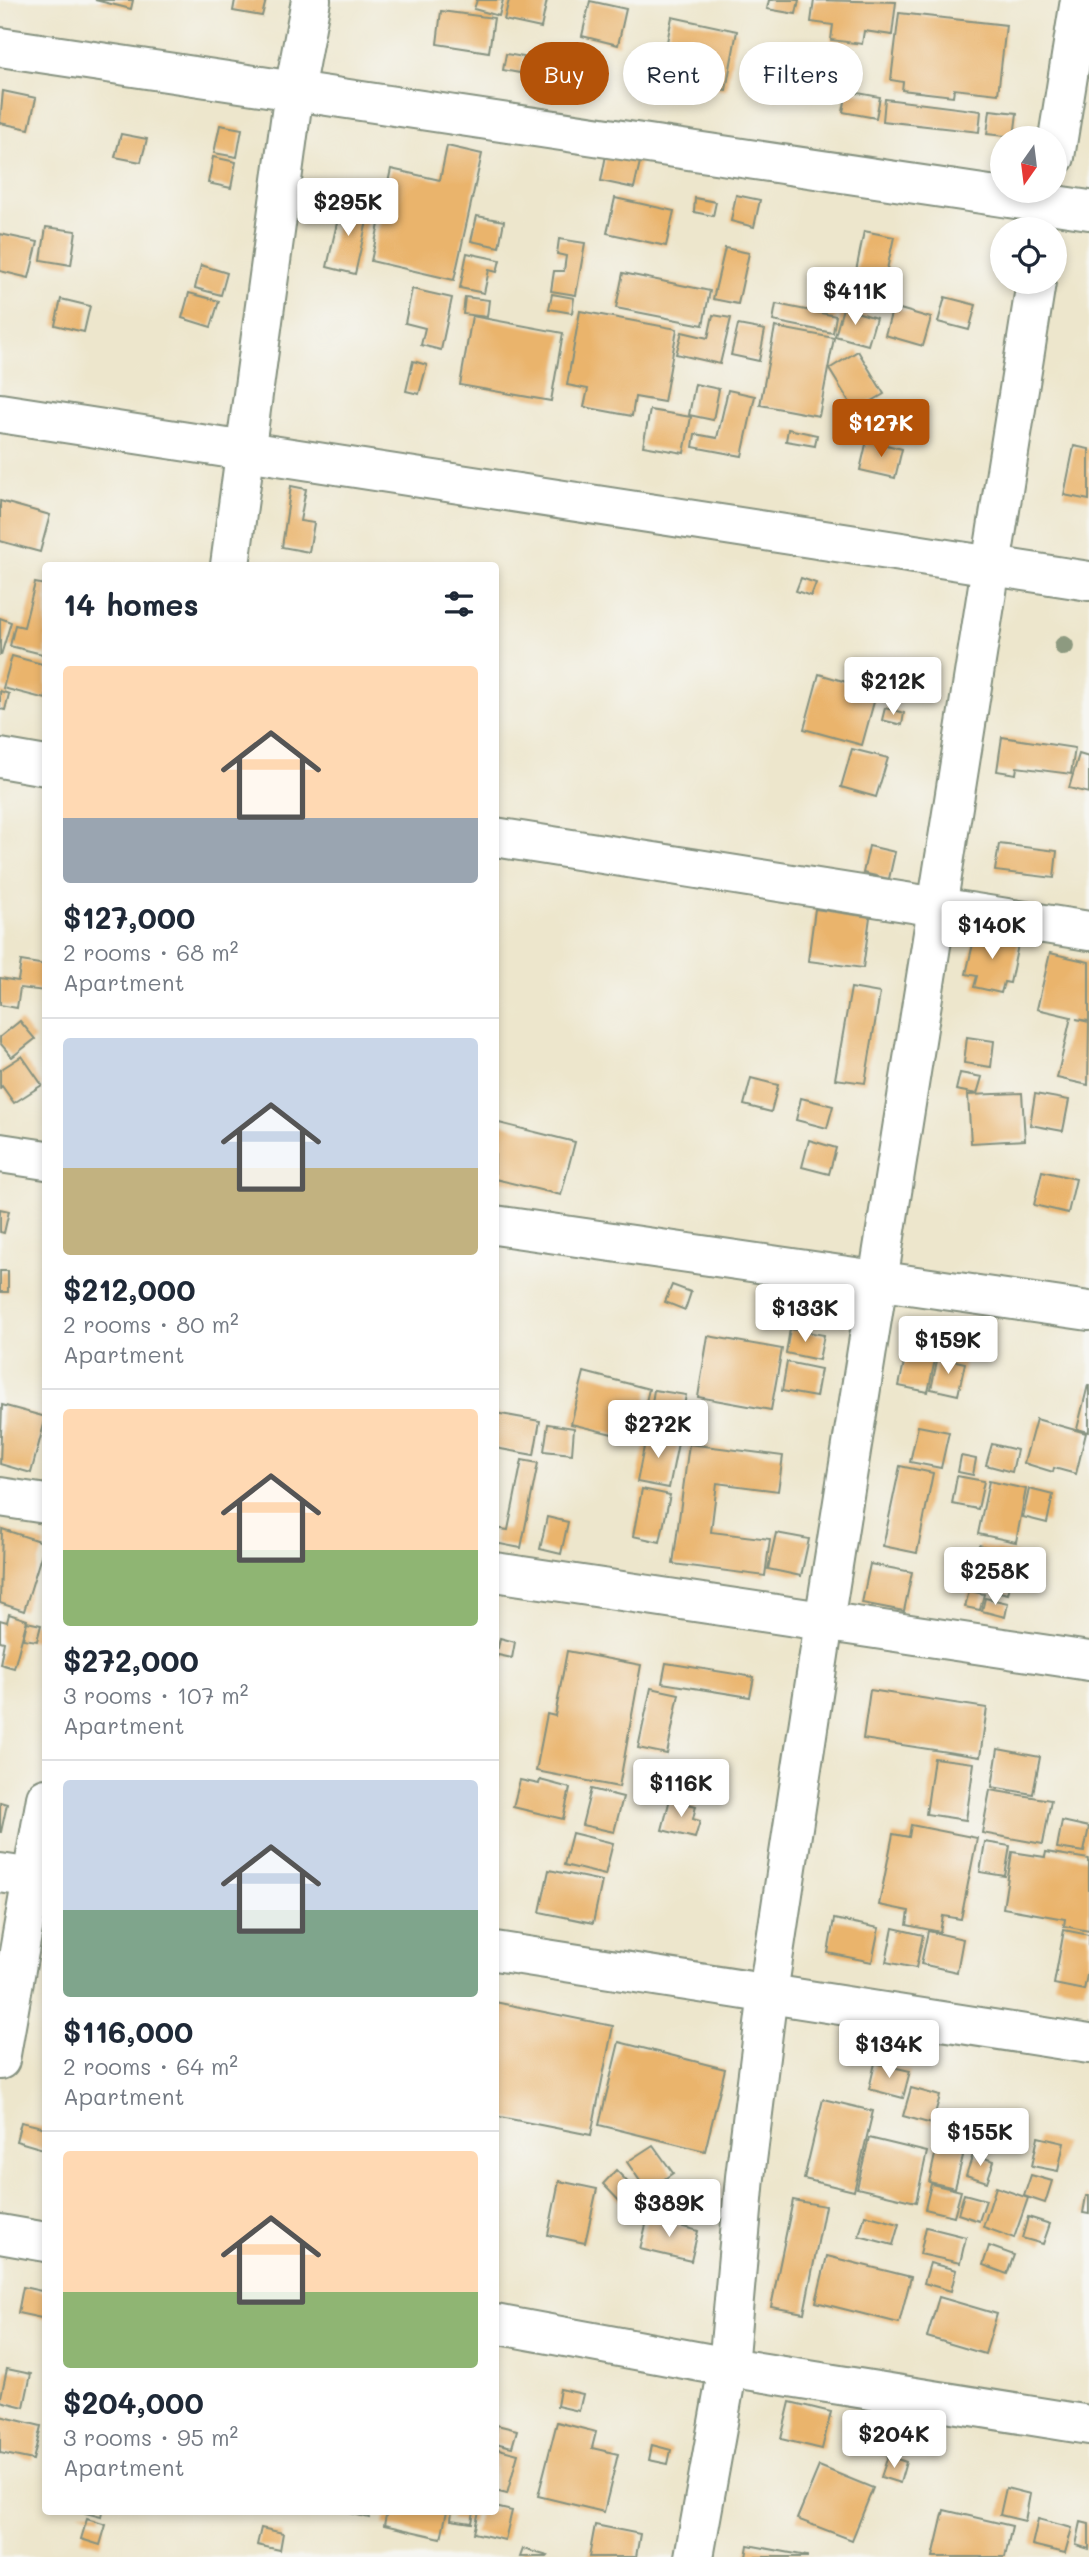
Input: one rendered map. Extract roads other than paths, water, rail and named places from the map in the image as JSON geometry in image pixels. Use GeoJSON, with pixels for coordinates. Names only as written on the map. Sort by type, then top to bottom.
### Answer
{"type":"FeatureCollection","features":[{"type":"Feature","properties":{"kind":"street"},"geometry":{"type":"LineString","coordinates":[[230,562],[293,91],[311,0]]}},
{"type":"Feature","properties":{"kind":"street"},"geometry":{"type":"LineString","coordinates":[[1060,126],[1080,0]]}},
{"type":"Feature","properties":{"kind":"street"},"geometry":{"type":"LineString","coordinates":[[0,47],[1047,208],[1089,211]]}},
{"type":"Feature","properties":{"kind":"street"},"geometry":{"type":"LineString","coordinates":[[694,2557],[728,2367],[745,2177],[768,1993],[1034,294]]}},
{"type":"Feature","properties":{"kind":"street"},"geometry":{"type":"LineString","coordinates":[[0,413],[1089,581]]}},
{"type":"Feature","properties":{"kind":"street"},"geometry":{"type":"LineString","coordinates":[[0,758],[42,765]]}},
{"type":"Feature","properties":{"kind":"street"},"geometry":{"type":"LineString","coordinates":[[499,838],[1089,931]]}},
{"type":"Feature","properties":{"kind":"street"},"geometry":{"type":"LineString","coordinates":[[0,1153],[42,1159]]}},
{"type":"Feature","properties":{"kind":"street"},"geometry":{"type":"LineString","coordinates":[[499,1226],[1089,1311]]}},
{"type":"Feature","properties":{"kind":"street"},"geometry":{"type":"LineString","coordinates":[[0,1497],[42,1503]]}},
{"type":"Feature","properties":{"kind":"street"},"geometry":{"type":"LineString","coordinates":[[499,1573],[1089,1661]]}},
{"type":"Feature","properties":{"kind":"street"},"geometry":{"type":"LineString","coordinates":[[0,2060],[26,1877],[42,1814]]}},
{"type":"Feature","properties":{"kind":"street"},"geometry":{"type":"LineString","coordinates":[[499,1952],[1089,2043]]}},
{"type":"Feature","properties":{"kind":"street"},"geometry":{"type":"LineString","coordinates":[[0,2234],[42,2241]]}},
{"type":"Feature","properties":{"kind":"street"},"geometry":{"type":"LineString","coordinates":[[499,2325],[728,2367],[1089,2425]]}}]}
